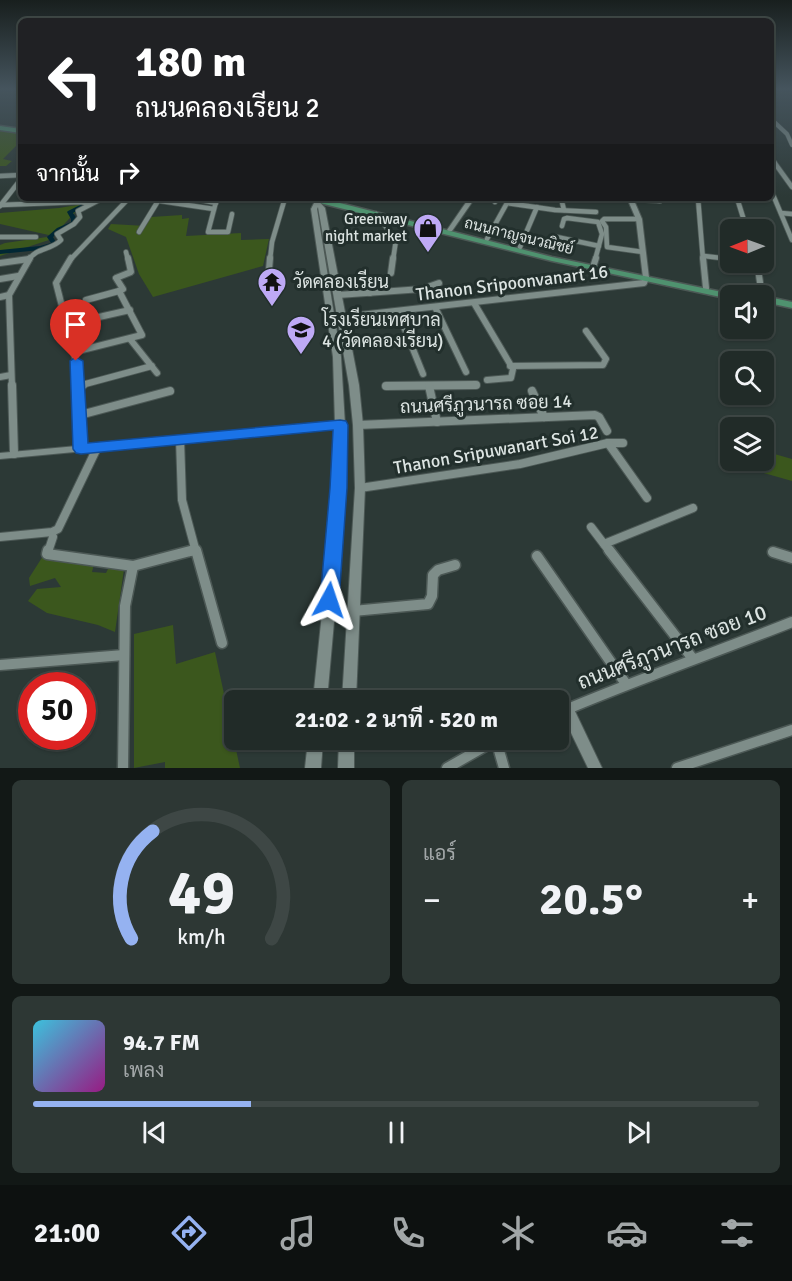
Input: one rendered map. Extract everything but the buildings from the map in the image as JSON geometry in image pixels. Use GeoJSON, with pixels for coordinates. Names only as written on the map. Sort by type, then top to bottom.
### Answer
{"type":"FeatureCollection","features":[{"type":"Feature","properties":{"kind":"main road"},"geometry":{"type":"LineString","coordinates":[[0,126],[18,129]]}},
{"type":"Feature","properties":{"kind":"main road"},"geometry":{"type":"LineString","coordinates":[[321,690],[334,555],[340,425],[337,357],[322,202]]}},
{"type":"Feature","properties":{"kind":"main road","name":"ถนนกาญจนวณิชย์"},"geometry":{"type":"LineString","coordinates":[[322,202],[552,259],[720,291]]}},
{"type":"Feature","properties":{"kind":"main road","name":"ถนนกาญจนวณิชย์"},"geometry":{"type":"LineString","coordinates":[[322,202],[720,295]]}},
{"type":"Feature","properties":{"kind":"main road"},"geometry":{"type":"LineString","coordinates":[[330,283],[338,295],[354,385],[358,425],[360,488],[350,690]]}},
{"type":"Feature","properties":{"kind":"main road"},"geometry":{"type":"LineString","coordinates":[[774,302],[792,307]]}},
{"type":"Feature","properties":{"kind":"main road"},"geometry":{"type":"LineString","coordinates":[[340,425],[358,425]]}},
{"type":"Feature","properties":{"kind":"main road"},"geometry":{"type":"LineString","coordinates":[[313,768],[315,750]]}},
{"type":"Feature","properties":{"kind":"main road"},"geometry":{"type":"LineString","coordinates":[[346,768],[347,750]]}},
{"type":"Feature","properties":{"kind":"street"},"geometry":{"type":"LineString","coordinates":[[777,125],[790,138],[792,145]]}},
{"type":"Feature","properties":{"kind":"street"},"geometry":{"type":"LineString","coordinates":[[774,160],[792,187]]}},
{"type":"Feature","properties":{"kind":"street"},"geometry":{"type":"LineString","coordinates":[[774,166],[778,165]]}},
{"type":"Feature","properties":{"kind":"street"},"geometry":{"type":"LineString","coordinates":[[0,176],[18,177]]}},
{"type":"Feature","properties":{"kind":"street"},"geometry":{"type":"LineString","coordinates":[[0,205],[11,194],[18,182]]}},
{"type":"Feature","properties":{"kind":"street"},"geometry":{"type":"LineString","coordinates":[[0,194],[11,194]]}},
{"type":"Feature","properties":{"kind":"street"},"geometry":{"type":"LineString","coordinates":[[774,197],[792,240]]}},
{"type":"Feature","properties":{"kind":"street"},"geometry":{"type":"LineString","coordinates":[[15,454],[9,295],[33,253],[59,243],[60,239],[56,236],[77,221],[80,217],[77,211],[96,201]]}},
{"type":"Feature","properties":{"kind":"street"},"geometry":{"type":"LineString","coordinates":[[81,449],[74,352],[56,283],[74,253],[126,201]]}},
{"type":"Feature","properties":{"kind":"street"},"geometry":{"type":"LineString","coordinates":[[139,232],[158,201],[214,209]]}},
{"type":"Feature","properties":{"kind":"street"},"geometry":{"type":"LineString","coordinates":[[216,201],[208,229],[211,233],[228,232],[231,214]]}},
{"type":"Feature","properties":{"kind":"street"},"geometry":{"type":"LineString","coordinates":[[267,294],[274,232],[284,201]]}},
{"type":"Feature","properties":{"kind":"street"},"geometry":{"type":"LineString","coordinates":[[450,230],[470,201]]}},
{"type":"Feature","properties":{"kind":"street"},"geometry":{"type":"LineString","coordinates":[[529,201],[529,206]]}},
{"type":"Feature","properties":{"kind":"street"},"geometry":{"type":"LineString","coordinates":[[562,201],[564,210]]}},
{"type":"Feature","properties":{"kind":"street"},"geometry":{"type":"LineString","coordinates":[[631,201],[639,219],[646,277]]}},
{"type":"Feature","properties":{"kind":"street"},"geometry":{"type":"LineString","coordinates":[[698,201],[706,288]]}},
{"type":"Feature","properties":{"kind":"street"},"geometry":{"type":"LineString","coordinates":[[738,201],[744,219]]}},
{"type":"Feature","properties":{"kind":"street"},"geometry":{"type":"LineString","coordinates":[[0,205],[81,202],[89,204]]}},
{"type":"Feature","properties":{"kind":"street"},"geometry":{"type":"LineString","coordinates":[[487,239],[507,203],[596,212]]}},
{"type":"Feature","properties":{"kind":"street"},"geometry":{"type":"LineString","coordinates":[[520,247],[537,207]]}},
{"type":"Feature","properties":{"kind":"street"},"geometry":{"type":"LineString","coordinates":[[781,213],[792,214]]}},
{"type":"Feature","properties":{"kind":"street"},"geometry":{"type":"LineString","coordinates":[[376,214],[396,240],[391,273]]}},
{"type":"Feature","properties":{"kind":"street"},"geometry":{"type":"LineString","coordinates":[[562,226],[564,219],[567,218],[596,220],[601,226],[602,234],[594,264]]}},
{"type":"Feature","properties":{"kind":"street"},"geometry":{"type":"LineString","coordinates":[[639,219],[604,219],[602,221],[606,226],[607,247],[643,252]]}},
{"type":"Feature","properties":{"kind":"street"},"geometry":{"type":"LineString","coordinates":[[552,236],[599,246]]}},
{"type":"Feature","properties":{"kind":"street"},"geometry":{"type":"LineString","coordinates":[[0,237],[36,237]]}},
{"type":"Feature","properties":{"kind":"street"},"geometry":{"type":"LineString","coordinates":[[86,300],[123,289],[116,278],[132,272],[126,252]]}},
{"type":"Feature","properties":{"kind":"street"},"geometry":{"type":"LineString","coordinates":[[704,256],[720,258]]}},
{"type":"Feature","properties":{"kind":"street"},"geometry":{"type":"LineString","coordinates":[[0,263],[28,259]]}},
{"type":"Feature","properties":{"kind":"street"},"geometry":{"type":"LineString","coordinates":[[0,279],[18,276]]}},
{"type":"Feature","properties":{"kind":"street","name":"Thanon Sripoonvanart 16"},"geometry":{"type":"LineString","coordinates":[[342,318],[644,283],[646,277]]}},
{"type":"Feature","properties":{"kind":"street"},"geometry":{"type":"LineString","coordinates":[[367,280],[370,292]]}},
{"type":"Feature","properties":{"kind":"street"},"geometry":{"type":"LineString","coordinates":[[338,295],[422,289],[439,283]]}},
{"type":"Feature","properties":{"kind":"street"},"geometry":{"type":"LineString","coordinates":[[74,352],[142,335],[143,333],[119,291]]}},
{"type":"Feature","properties":{"kind":"street"},"geometry":{"type":"LineString","coordinates":[[0,297],[9,295]]}},
{"type":"Feature","properties":{"kind":"street"},"geometry":{"type":"LineString","coordinates":[[474,303],[513,374],[511,378],[487,380]]}},
{"type":"Feature","properties":{"kind":"street"},"geometry":{"type":"LineString","coordinates":[[435,308],[466,372]]}},
{"type":"Feature","properties":{"kind":"street"},"geometry":{"type":"LineString","coordinates":[[99,317],[130,310]]}},
{"type":"Feature","properties":{"kind":"street"},"geometry":{"type":"LineString","coordinates":[[398,312],[423,374]]}},
{"type":"Feature","properties":{"kind":"street"},"geometry":{"type":"LineString","coordinates":[[510,366],[604,364],[606,359],[586,331]]}},
{"type":"Feature","properties":{"kind":"street"},"geometry":{"type":"LineString","coordinates":[[130,339],[157,373]]}},
{"type":"Feature","properties":{"kind":"street"},"geometry":{"type":"LineString","coordinates":[[78,386],[152,366]]}},
{"type":"Feature","properties":{"kind":"street"},"geometry":{"type":"LineString","coordinates":[[0,377],[11,375]]}},
{"type":"Feature","properties":{"kind":"street"},"geometry":{"type":"LineString","coordinates":[[386,386],[476,385]]}},
{"type":"Feature","properties":{"kind":"street"},"geometry":{"type":"LineString","coordinates":[[429,386],[437,422]]}},
{"type":"Feature","properties":{"kind":"street"},"geometry":{"type":"LineString","coordinates":[[80,415],[170,390]]}},
{"type":"Feature","properties":{"kind":"street"},"geometry":{"type":"LineString","coordinates":[[532,392],[544,417]]}},
{"type":"Feature","properties":{"kind":"street","name":"ถนนศรีภูวนารถ ซอย 14"},"geometry":{"type":"LineString","coordinates":[[358,425],[596,415],[607,431]]}},
{"type":"Feature","properties":{"kind":"street"},"geometry":{"type":"LineString","coordinates":[[0,456],[340,425]]}},
{"type":"Feature","properties":{"kind":"street"},"geometry":{"type":"LineString","coordinates":[[180,439],[182,500],[222,643]]}},
{"type":"Feature","properties":{"kind":"street"},"geometry":{"type":"LineString","coordinates":[[608,443],[623,443]]}},
{"type":"Feature","properties":{"kind":"street","name":"Thanon Sripuwanart Soi 12"},"geometry":{"type":"LineString","coordinates":[[360,488],[520,464],[608,443],[647,498]]}},
{"type":"Feature","properties":{"kind":"street"},"geometry":{"type":"LineString","coordinates":[[0,537],[52,532],[58,529],[98,448]]}},
{"type":"Feature","properties":{"kind":"street"},"geometry":{"type":"LineString","coordinates":[[604,544],[693,508]]}},
{"type":"Feature","properties":{"kind":"street"},"geometry":{"type":"LineString","coordinates":[[591,527],[693,659]]}},
{"type":"Feature","properties":{"kind":"street"},"geometry":{"type":"LineString","coordinates":[[53,537],[47,554],[133,566],[146,560],[182,555],[195,550]]}},
{"type":"Feature","properties":{"kind":"street"},"geometry":{"type":"LineString","coordinates":[[773,552],[792,558]]}},
{"type":"Feature","properties":{"kind":"street"},"geometry":{"type":"LineString","coordinates":[[537,556],[626,684]]}},
{"type":"Feature","properties":{"kind":"street"},"geometry":{"type":"LineString","coordinates":[[354,611],[428,604],[432,596],[433,575],[438,570],[455,565]]}},
{"type":"Feature","properties":{"kind":"street"},"geometry":{"type":"LineString","coordinates":[[123,768],[125,606],[133,566]]}},
{"type":"Feature","properties":{"kind":"street","name":"ถนนศรีภูวนารถ ซอย 10"},"geometry":{"type":"LineString","coordinates":[[569,708],[626,684],[662,673],[792,622]]}},
{"type":"Feature","properties":{"kind":"street"},"geometry":{"type":"LineString","coordinates":[[0,666],[123,655]]}},
{"type":"Feature","properties":{"kind":"street"},"geometry":{"type":"LineString","coordinates":[[569,723],[595,768]]}},
{"type":"Feature","properties":{"kind":"street"},"geometry":{"type":"LineString","coordinates":[[676,768],[792,730]]}},
{"type":"Feature","properties":{"kind":"street"},"geometry":{"type":"LineString","coordinates":[[447,768],[478,750]]}},
{"type":"Feature","properties":{"kind":"street"},"geometry":{"type":"LineString","coordinates":[[499,750],[504,768]]}},
{"type":"Feature","properties":{"kind":"green space"},"geometry":{"type":"Polygon","coordinates":[[[0,130],[18,132],[18,144],[3,159],[12,161],[6,166],[0,166],[0,130]]]}},
{"type":"Feature","properties":{"kind":"green space"},"geometry":{"type":"Polygon","coordinates":[[[83,204],[53,236],[0,224],[0,213],[83,204]]]}},
{"type":"Feature","properties":{"kind":"green space"},"geometry":{"type":"Polygon","coordinates":[[[182,215],[182,219],[189,218],[186,236],[241,233],[241,240],[269,239],[263,266],[153,297],[139,274],[126,237],[108,229],[111,224],[146,226],[151,217],[182,215]]]}},
{"type":"Feature","properties":{"kind":"green space"},"geometry":{"type":"Polygon","coordinates":[[[47,237],[49,240],[0,256],[0,245],[47,237]]]}},
{"type":"Feature","properties":{"kind":"green space"},"geometry":{"type":"Polygon","coordinates":[[[774,454],[792,459],[792,481],[756,471],[774,471],[774,454]]]}},
{"type":"Feature","properties":{"kind":"green space"},"geometry":{"type":"Polygon","coordinates":[[[43,556],[94,564],[92,572],[106,573],[109,567],[124,569],[115,632],[98,625],[47,613],[28,601],[37,589],[61,587],[55,578],[30,586],[29,578],[43,556]]]}},
{"type":"Feature","properties":{"kind":"green space"},"geometry":{"type":"Polygon","coordinates":[[[173,625],[176,664],[215,652],[224,694],[224,750],[236,750],[240,768],[165,768],[165,762],[134,768],[134,634],[173,625]]]}},
{"type":"Feature","properties":{"kind":"waterway"},"geometry":{"type":"LineString","coordinates":[[0,252],[40,248],[54,244],[50,237],[59,229],[73,223],[74,219],[70,212],[92,201]]}},
{"type":"Feature","properties":{"kind":"place","name":"Greenway night market"},"geometry":{"type":"Point","coordinates":[428,254]}},
{"type":"Feature","properties":{"kind":"place","name":"วัดคลองเรียน"},"geometry":{"type":"Point","coordinates":[272,308]}},
{"type":"Feature","properties":{"kind":"place","name":"โรงเรียนเทศบาล 4 (วัดคลองเรียน)"},"geometry":{"type":"Point","coordinates":[301,356]}},
{"type":"Feature","properties":{"kind":"route"},"geometry":{"type":"LineString","coordinates":[[76,361],[81,449],[340,425],[339,488],[329,600]]}}]}
